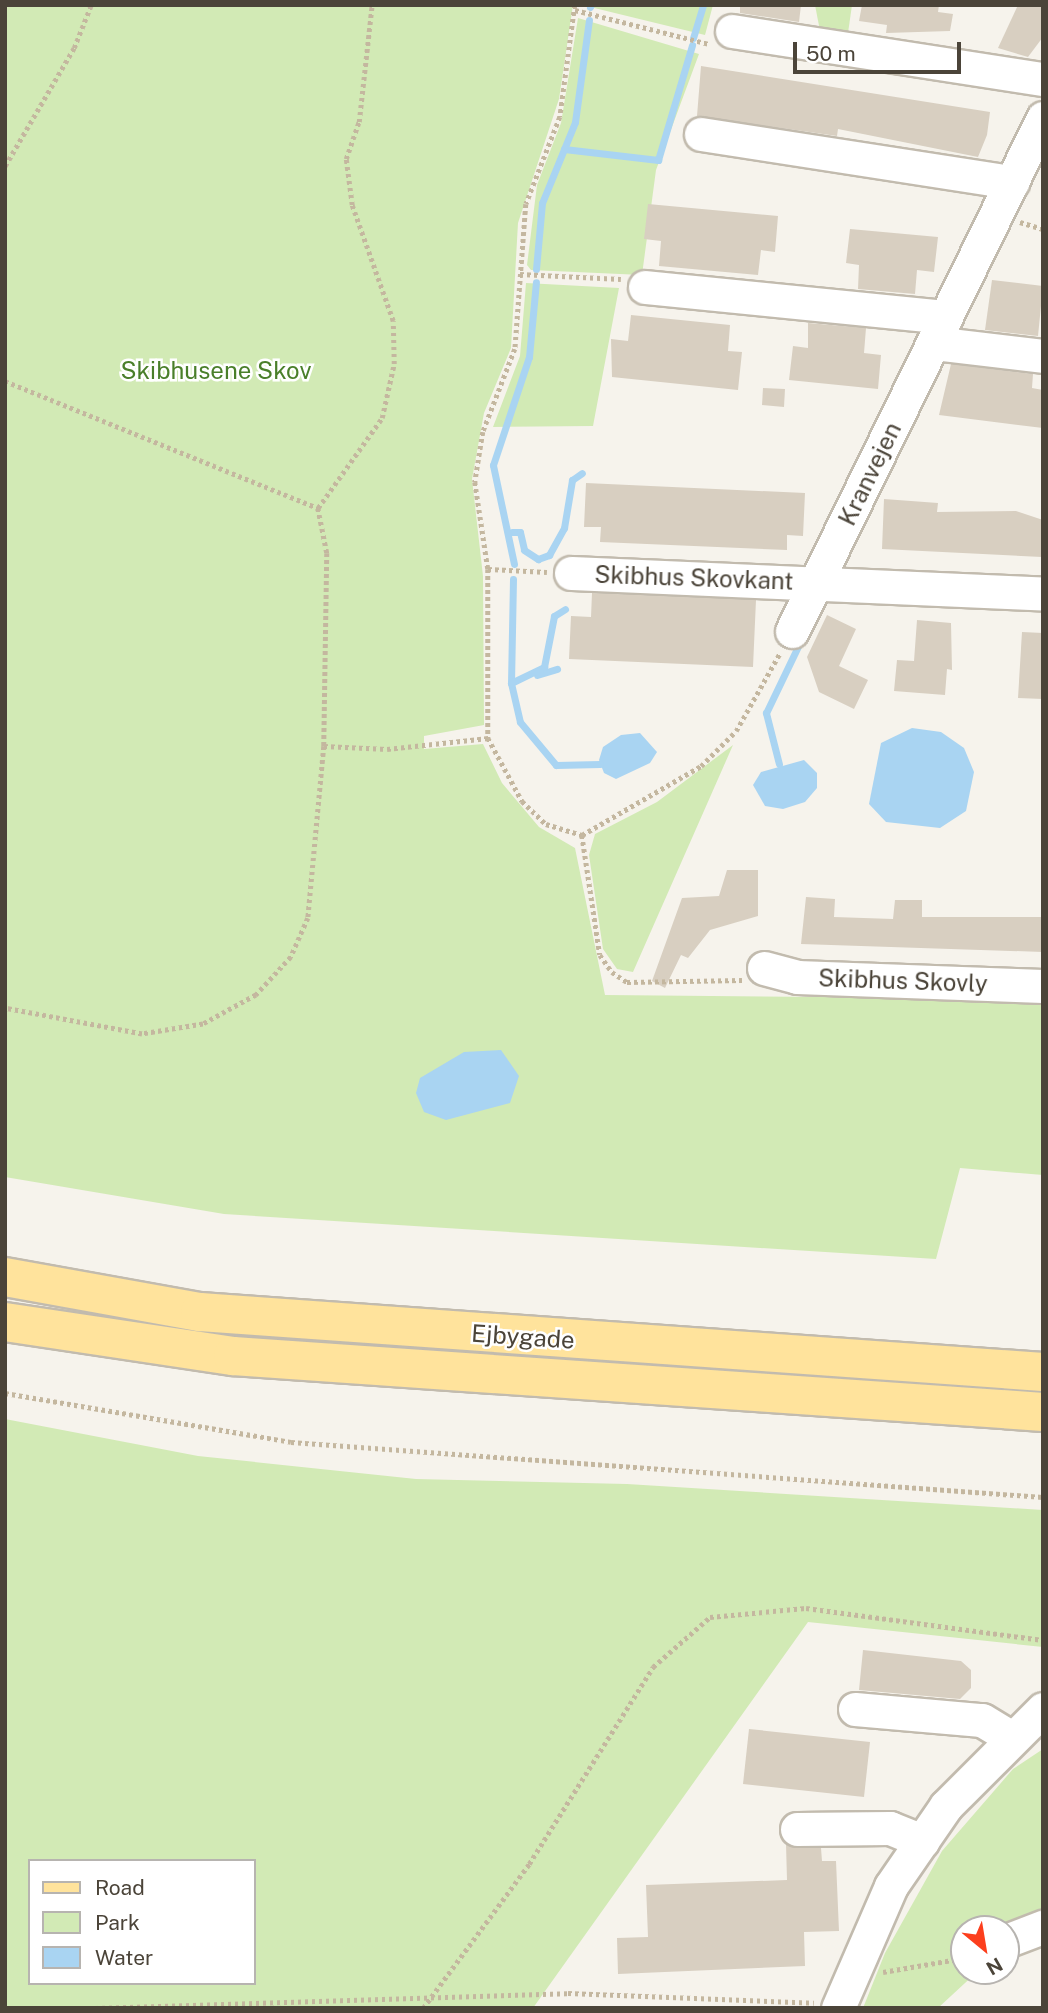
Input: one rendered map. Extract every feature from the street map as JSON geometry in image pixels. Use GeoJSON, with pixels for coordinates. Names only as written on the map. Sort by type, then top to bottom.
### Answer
{"type":"FeatureCollection","features":[{"type":"Feature","properties":{"kind":"main road","name":"Ejbygade"},"geometry":{"type":"LineString","coordinates":[[5,1278],[200,1312],[1043,1372]]}},
{"type":"Feature","properties":{"kind":"main road","name":"Ejbygade"},"geometry":{"type":"LineString","coordinates":[[5,1322],[233,1356],[1043,1412]]}},
{"type":"Feature","properties":{"kind":"street"},"geometry":{"type":"LineString","coordinates":[[732,31],[1043,79]]}},
{"type":"Feature","properties":{"kind":"street","name":"Kranvejen"},"geometry":{"type":"LineString","coordinates":[[792,631],[1043,118]]}},
{"type":"Feature","properties":{"kind":"street"},"geometry":{"type":"LineString","coordinates":[[701,134],[1012,182]]}},
{"type":"Feature","properties":{"kind":"street"},"geometry":{"type":"LineString","coordinates":[[645,287],[940,330],[1043,356]]}},
{"type":"Feature","properties":{"kind":"street","name":"Skibhus Skovkant"},"geometry":{"type":"LineString","coordinates":[[571,573],[818,582]]}},
{"type":"Feature","properties":{"kind":"street"},"geometry":{"type":"LineString","coordinates":[[818,582],[1043,594]]}},
{"type":"Feature","properties":{"kind":"street","name":"Skibhus Skovly"},"geometry":{"type":"LineString","coordinates":[[764,968],[797,977],[1043,986]]}},
{"type":"Feature","properties":{"kind":"street"},"geometry":{"type":"LineString","coordinates":[[855,1709],[982,1720],[1012,1738]]}},
{"type":"Feature","properties":{"kind":"street"},"geometry":{"type":"LineString","coordinates":[[838,2006],[853,1966],[891,1886],[922,1841],[1012,1738],[1043,1709]]}},
{"type":"Feature","properties":{"kind":"street"},"geometry":{"type":"LineString","coordinates":[[797,1829],[890,1828],[922,1841]]}},
{"type":"Feature","properties":{"kind":"street"},"geometry":{"type":"LineString","coordinates":[[1020,1936],[1043,1927]]}},
{"type":"Feature","properties":{"kind":"path"},"geometry":{"type":"LineString","coordinates":[[5,166],[74,48],[91,5]]}},
{"type":"Feature","properties":{"kind":"path"},"geometry":{"type":"LineString","coordinates":[[5,1008],[142,1034],[203,1024],[256,995],[291,957],[308,918],[324,746],[327,553],[318,508],[382,418],[394,364],[393,321],[352,205],[346,159],[359,122],[372,5]]}},
{"type":"Feature","properties":{"kind":"path"},"geometry":{"type":"LineString","coordinates":[[732,31],[718,45],[575,8],[560,117],[526,205],[515,349],[483,432],[475,482],[488,569],[488,738],[522,801],[546,824],[583,835],[701,766],[736,731],[792,631]]}},
{"type":"Feature","properties":{"kind":"path"},"geometry":{"type":"LineString","coordinates":[[520,274],[629,279],[645,287]]}},
{"type":"Feature","properties":{"kind":"path"},"geometry":{"type":"LineString","coordinates":[[5,382],[318,508]]}},
{"type":"Feature","properties":{"kind":"path"},"geometry":{"type":"LineString","coordinates":[[488,569],[571,573]]}},
{"type":"Feature","properties":{"kind":"path"},"geometry":{"type":"LineString","coordinates":[[324,746],[387,749],[488,738]]}},
{"type":"Feature","properties":{"kind":"path"},"geometry":{"type":"LineString","coordinates":[[583,835],[600,955],[612,972],[627,982],[735,984],[764,968]]}},
{"type":"Feature","properties":{"kind":"path"},"geometry":{"type":"LineString","coordinates":[[5,1393],[291,1442],[1043,1497]]}},
{"type":"Feature","properties":{"kind":"path"},"geometry":{"type":"LineString","coordinates":[[423,2008],[528,1864],[653,1667],[709,1617],[806,1608],[1043,1640]]}},
{"type":"Feature","properties":{"kind":"path"},"geometry":{"type":"LineString","coordinates":[[853,1966],[890,1974],[950,1961]]}},
{"type":"Feature","properties":{"kind":"path"},"geometry":{"type":"LineString","coordinates":[[95,2008],[568,1993],[838,2006]]}},
{"type":"Feature","properties":{"kind":"green space","name":"Skibhusene Skov"},"geometry":{"type":"Polygon","coordinates":[[[5,5],[573,5],[559,99],[518,223],[511,348],[484,413],[472,479],[483,576],[484,725],[424,736],[424,749],[483,744],[502,783],[539,827],[575,848],[605,995],[1043,999],[1043,1175],[960,1168],[936,1259],[224,1214],[5,1177],[5,5]]]}},
{"type":"Feature","properties":{"kind":"green space"},"geometry":{"type":"Polygon","coordinates":[[[582,5],[713,5],[705,35],[582,5]]]}},
{"type":"Feature","properties":{"kind":"green space"},"geometry":{"type":"Polygon","coordinates":[[[815,5],[852,5],[847,40],[821,36],[815,5]]]}},
{"type":"Feature","properties":{"kind":"green space"},"geometry":{"type":"Polygon","coordinates":[[[578,18],[699,54],[656,170],[642,275],[531,270],[527,265],[537,185],[561,123],[578,18]]]}},
{"type":"Feature","properties":{"kind":"green space"},"geometry":{"type":"Polygon","coordinates":[[[526,283],[619,288],[593,426],[493,427],[520,356],[526,283]]]}},
{"type":"Feature","properties":{"kind":"green space"},"geometry":{"type":"Polygon","coordinates":[[[733,745],[633,972],[617,969],[603,949],[589,855],[595,834],[657,802],[733,745]]]}},
{"type":"Feature","properties":{"kind":"green space"},"geometry":{"type":"Polygon","coordinates":[[[5,1419],[198,1456],[416,1479],[627,1484],[1043,1510],[1043,1647],[808,1622],[533,2008],[5,2008],[5,1419]]]}},
{"type":"Feature","properties":{"kind":"green space"},"geometry":{"type":"Polygon","coordinates":[[[1043,1749],[1043,1918],[1020,1925],[1020,1915],[950,1915],[950,1985],[963,1985],[938,2008],[863,2008],[885,1953],[942,1851],[1013,1769],[1043,1749]]]}},
{"type":"Feature","properties":{"kind":"water"},"geometry":{"type":"Polygon","coordinates":[[[912,728],[941,732],[964,748],[974,772],[966,811],[940,828],[886,822],[869,804],[881,743],[912,728]]]}},
{"type":"Feature","properties":{"kind":"water"},"geometry":{"type":"Polygon","coordinates":[[[640,733],[657,752],[650,763],[616,779],[604,773],[599,760],[603,747],[621,735],[640,733]]]}},
{"type":"Feature","properties":{"kind":"water"},"geometry":{"type":"Polygon","coordinates":[[[804,760],[817,773],[817,788],[805,802],[783,809],[765,806],[753,785],[761,772],[804,760]]]}},
{"type":"Feature","properties":{"kind":"water"},"geometry":{"type":"Polygon","coordinates":[[[501,1050],[519,1076],[510,1103],[446,1120],[424,1112],[416,1093],[420,1078],[464,1052],[501,1050]]]}},
{"type":"Feature","properties":{"kind":"building"},"geometry":{"type":"Polygon","coordinates":[[[740,5],[801,5],[799,22],[740,13],[740,5]]]}},
{"type":"Feature","properties":{"kind":"building"},"geometry":{"type":"Polygon","coordinates":[[[862,5],[939,5],[938,12],[953,14],[950,31],[886,33],[887,25],[859,21],[862,5]]]}},
{"type":"Feature","properties":{"kind":"building"},"geometry":{"type":"Polygon","coordinates":[[[1018,5],[1043,5],[1043,37],[1028,57],[998,48],[1018,5]]]}},
{"type":"Feature","properties":{"kind":"building"},"geometry":{"type":"Polygon","coordinates":[[[701,66],[990,112],[987,135],[978,157],[838,129],[837,136],[697,116],[701,66]]]}},
{"type":"Feature","properties":{"kind":"building"},"geometry":{"type":"Polygon","coordinates":[[[648,204],[778,216],[775,252],[761,250],[758,275],[659,266],[661,241],[644,239],[648,204]]]}},
{"type":"Feature","properties":{"kind":"building"},"geometry":{"type":"Polygon","coordinates":[[[850,229],[938,237],[934,272],[917,270],[915,294],[858,289],[859,265],[846,263],[850,229]]]}},
{"type":"Feature","properties":{"kind":"building"},"geometry":{"type":"Polygon","coordinates":[[[992,280],[1043,286],[1038,336],[985,330],[992,280]]]}},
{"type":"Feature","properties":{"kind":"building"},"geometry":{"type":"Polygon","coordinates":[[[631,315],[730,325],[728,351],[742,352],[738,390],[612,377],[611,339],[628,341],[631,315]]]}},
{"type":"Feature","properties":{"kind":"building"},"geometry":{"type":"Polygon","coordinates":[[[808,323],[866,328],[864,353],[881,355],[878,389],[789,380],[793,346],[808,348],[808,323]]]}},
{"type":"Feature","properties":{"kind":"building"},"geometry":{"type":"Polygon","coordinates":[[[951,364],[1033,374],[1032,388],[1043,390],[1043,428],[939,415],[951,364]]]}},
{"type":"Feature","properties":{"kind":"building"},"geometry":{"type":"Polygon","coordinates":[[[763,388],[785,389],[784,407],[762,405],[763,388]]]}},
{"type":"Feature","properties":{"kind":"building"},"geometry":{"type":"Polygon","coordinates":[[[586,483],[805,493],[803,536],[787,535],[787,550],[600,542],[601,527],[584,527],[586,483]]]}},
{"type":"Feature","properties":{"kind":"building"},"geometry":{"type":"Polygon","coordinates":[[[884,499],[938,503],[937,512],[1016,511],[1043,520],[1042,557],[882,549],[884,499]]]}},
{"type":"Feature","properties":{"kind":"building"},"geometry":{"type":"Polygon","coordinates":[[[592,593],[756,600],[753,667],[569,659],[571,616],[591,617],[592,593]]]}},
{"type":"Feature","properties":{"kind":"building"},"geometry":{"type":"Polygon","coordinates":[[[827,615],[856,629],[839,666],[868,680],[854,709],[819,692],[807,657],[827,615]]]}},
{"type":"Feature","properties":{"kind":"building"},"geometry":{"type":"Polygon","coordinates":[[[917,620],[951,623],[952,670],[947,669],[945,695],[894,691],[897,660],[914,661],[917,620]]]}},
{"type":"Feature","properties":{"kind":"building"},"geometry":{"type":"Polygon","coordinates":[[[1022,632],[1043,633],[1043,699],[1018,698],[1022,632]]]}},
{"type":"Feature","properties":{"kind":"building"},"geometry":{"type":"Polygon","coordinates":[[[727,870],[758,870],[758,916],[710,930],[688,958],[681,955],[665,988],[652,981],[682,898],[719,896],[727,870]]]}},
{"type":"Feature","properties":{"kind":"building"},"geometry":{"type":"Polygon","coordinates":[[[806,897],[835,899],[834,917],[893,919],[895,900],[922,900],[922,917],[1043,917],[1043,952],[801,944],[806,897]]]}},
{"type":"Feature","properties":{"kind":"building"},"geometry":{"type":"Polygon","coordinates":[[[863,1650],[961,1661],[971,1670],[971,1688],[960,1699],[859,1690],[863,1650]]]}},
{"type":"Feature","properties":{"kind":"building"},"geometry":{"type":"Polygon","coordinates":[[[749,1729],[870,1742],[864,1797],[743,1784],[749,1729]]]}},
{"type":"Feature","properties":{"kind":"building"},"geometry":{"type":"Polygon","coordinates":[[[786,1844],[821,1848],[822,1861],[836,1861],[839,1931],[804,1932],[805,1966],[618,1974],[617,1938],[648,1937],[646,1885],[787,1880],[786,1844]]]}},
{"type":"Feature","properties":{"kind":"waterway"},"geometry":{"type":"LineString","coordinates":[[693,38],[703,5]]}},
{"type":"Feature","properties":{"kind":"waterway"},"geometry":{"type":"LineString","coordinates":[[536,269],[542,203],[575,122],[589,20]]}},
{"type":"Feature","properties":{"kind":"waterway"},"geometry":{"type":"LineString","coordinates":[[564,149],[658,160],[692,45]]}},
{"type":"Feature","properties":{"kind":"waterway"},"geometry":{"type":"LineString","coordinates":[[514,564],[493,465],[529,357],[536,282]]}},
{"type":"Feature","properties":{"kind":"waterway"},"geometry":{"type":"LineString","coordinates":[[512,532],[520,532],[524,550],[538,559],[549,555],[564,528],[572,480],[582,473]]}},
{"type":"Feature","properties":{"kind":"waterway"},"geometry":{"type":"LineString","coordinates":[[513,579],[511,683],[520,722],[556,765],[600,764]]}},
{"type":"Feature","properties":{"kind":"waterway"},"geometry":{"type":"LineString","coordinates":[[511,683],[544,667],[554,616],[565,609]]}},
{"type":"Feature","properties":{"kind":"waterway"},"geometry":{"type":"LineString","coordinates":[[779,764],[766,713],[802,638]]}},
{"type":"Feature","properties":{"kind":"waterway"},"geometry":{"type":"LineString","coordinates":[[537,675],[557,669]]}}]}
